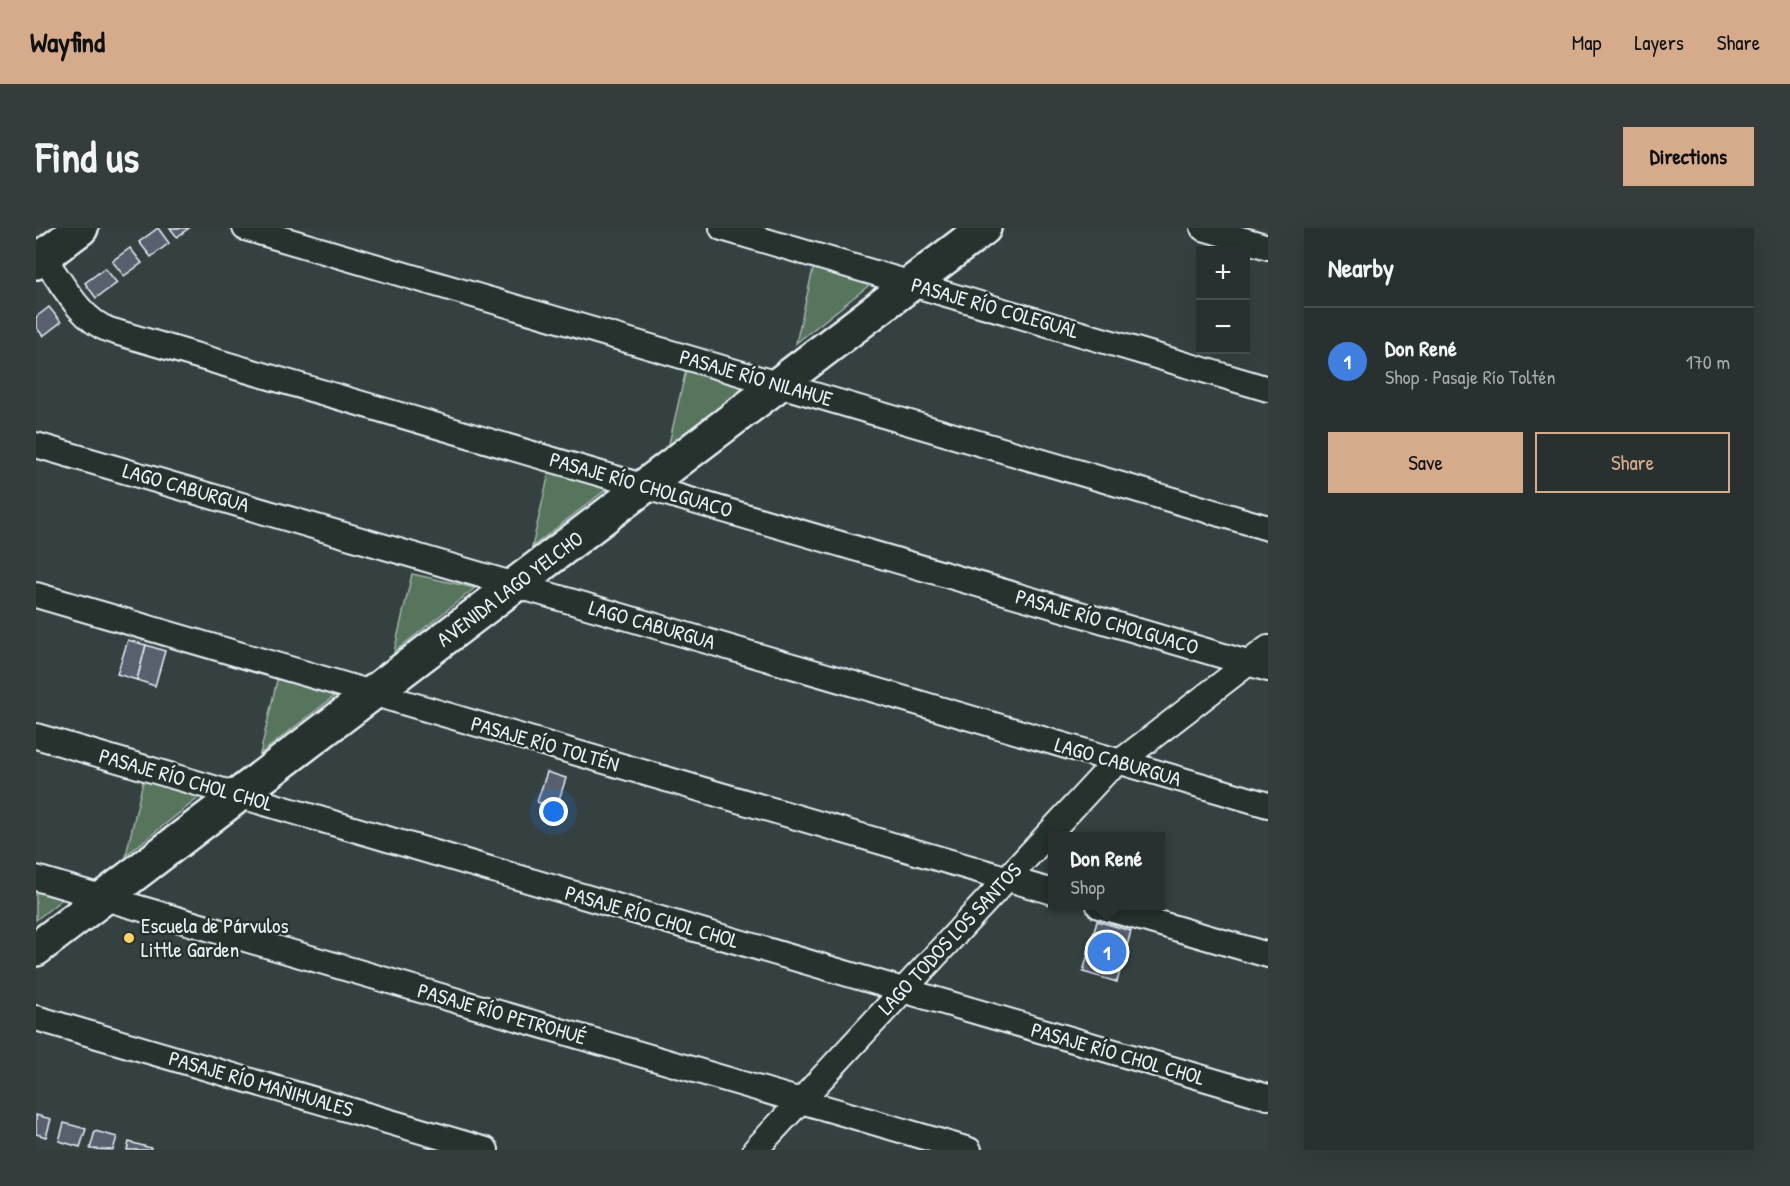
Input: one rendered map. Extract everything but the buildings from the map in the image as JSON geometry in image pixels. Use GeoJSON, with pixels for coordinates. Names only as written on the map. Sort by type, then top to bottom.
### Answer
{"type":"FeatureCollection","features":[{"type":"Feature","properties":{"kind":"street"},"geometry":{"type":"LineString","coordinates":[[40,260],[81,228]]}},
{"type":"Feature","properties":{"kind":"street","name":"PASAJE RÍO NILAHUE"},"geometry":{"type":"LineString","coordinates":[[245,228],[1268,528]]}},
{"type":"Feature","properties":{"kind":"street","name":"PASAJE RÍO COLEGUAL"},"geometry":{"type":"LineString","coordinates":[[722,228],[1268,389]]}},
{"type":"Feature","properties":{"kind":"street","name":"AVENIDA LAGO YELCHO"},"geometry":{"type":"LineString","coordinates":[[36,949],[984,228]]}},
{"type":"Feature","properties":{"kind":"street"},"geometry":{"type":"LineString","coordinates":[[1203,228],[1268,247]]}},
{"type":"Feature","properties":{"kind":"street","name":"PASAJE RÍO CHOLGUACO"},"geometry":{"type":"LineString","coordinates":[[40,260],[84,314],[100,326],[1258,666]]}},
{"type":"Feature","properties":{"kind":"street","name":"LAGO CABURGUA"},"geometry":{"type":"LineString","coordinates":[[36,445],[1268,805]]}},
{"type":"Feature","properties":{"kind":"street","name":"PASAJE RÍO TOLTÉN"},"geometry":{"type":"LineString","coordinates":[[36,595],[1048,891]]}},
{"type":"Feature","properties":{"kind":"street","name":"LAGO TODOS LOS SANTOS"},"geometry":{"type":"LineString","coordinates":[[1049,832],[1118,762],[1258,666],[1268,648]]}},
{"type":"Feature","properties":{"kind":"street","name":"PASAJE RÍO CHOL CHOL"},"geometry":{"type":"LineString","coordinates":[[36,736],[1268,1097]]}},
{"type":"Feature","properties":{"kind":"street","name":"LAGO TODOS LOS SANTOS"},"geometry":{"type":"LineString","coordinates":[[754,1150],[1048,833]]}},
{"type":"Feature","properties":{"kind":"street","name":"PASAJE RÍO PETROHUÉ"},"geometry":{"type":"LineString","coordinates":[[36,878],[969,1150]]}},
{"type":"Feature","properties":{"kind":"street"},"geometry":{"type":"LineString","coordinates":[[1113,910],[1268,955]]}},
{"type":"Feature","properties":{"kind":"street","name":"PASAJE RÍO MAÑIHUALES"},"geometry":{"type":"LineString","coordinates":[[36,1018],[486,1150]]}},
{"type":"Feature","properties":{"kind":"green space"},"geometry":{"type":"Polygon","coordinates":[[[814,265],[877,279],[796,343],[814,265]]]}},
{"type":"Feature","properties":{"kind":"green space"},"geometry":{"type":"Polygon","coordinates":[[[686,370],[749,384],[668,448],[686,370]]]}},
{"type":"Feature","properties":{"kind":"green space"},"geometry":{"type":"Polygon","coordinates":[[[550,469],[613,484],[532,547],[550,469]]]}},
{"type":"Feature","properties":{"kind":"green space"},"geometry":{"type":"Polygon","coordinates":[[[412,574],[475,588],[394,652],[412,574]]]}},
{"type":"Feature","properties":{"kind":"green space"},"geometry":{"type":"Polygon","coordinates":[[[278,676],[341,691],[260,754],[278,676]]]}},
{"type":"Feature","properties":{"kind":"green space"},"geometry":{"type":"Polygon","coordinates":[[[144,777],[206,792],[126,855],[144,777]]]}},
{"type":"Feature","properties":{"kind":"green space"},"geometry":{"type":"Polygon","coordinates":[[[36,885],[70,893],[36,920],[36,885]]]}},
{"type":"Feature","properties":{"kind":"place","name":"Escuela de Párvulos Little Garden"},"geometry":{"type":"Point","coordinates":[129,938]}},
{"type":"Feature","properties":{"kind":"place","name":"Don René"},"geometry":{"type":"Point","coordinates":[1107,952]}}]}
